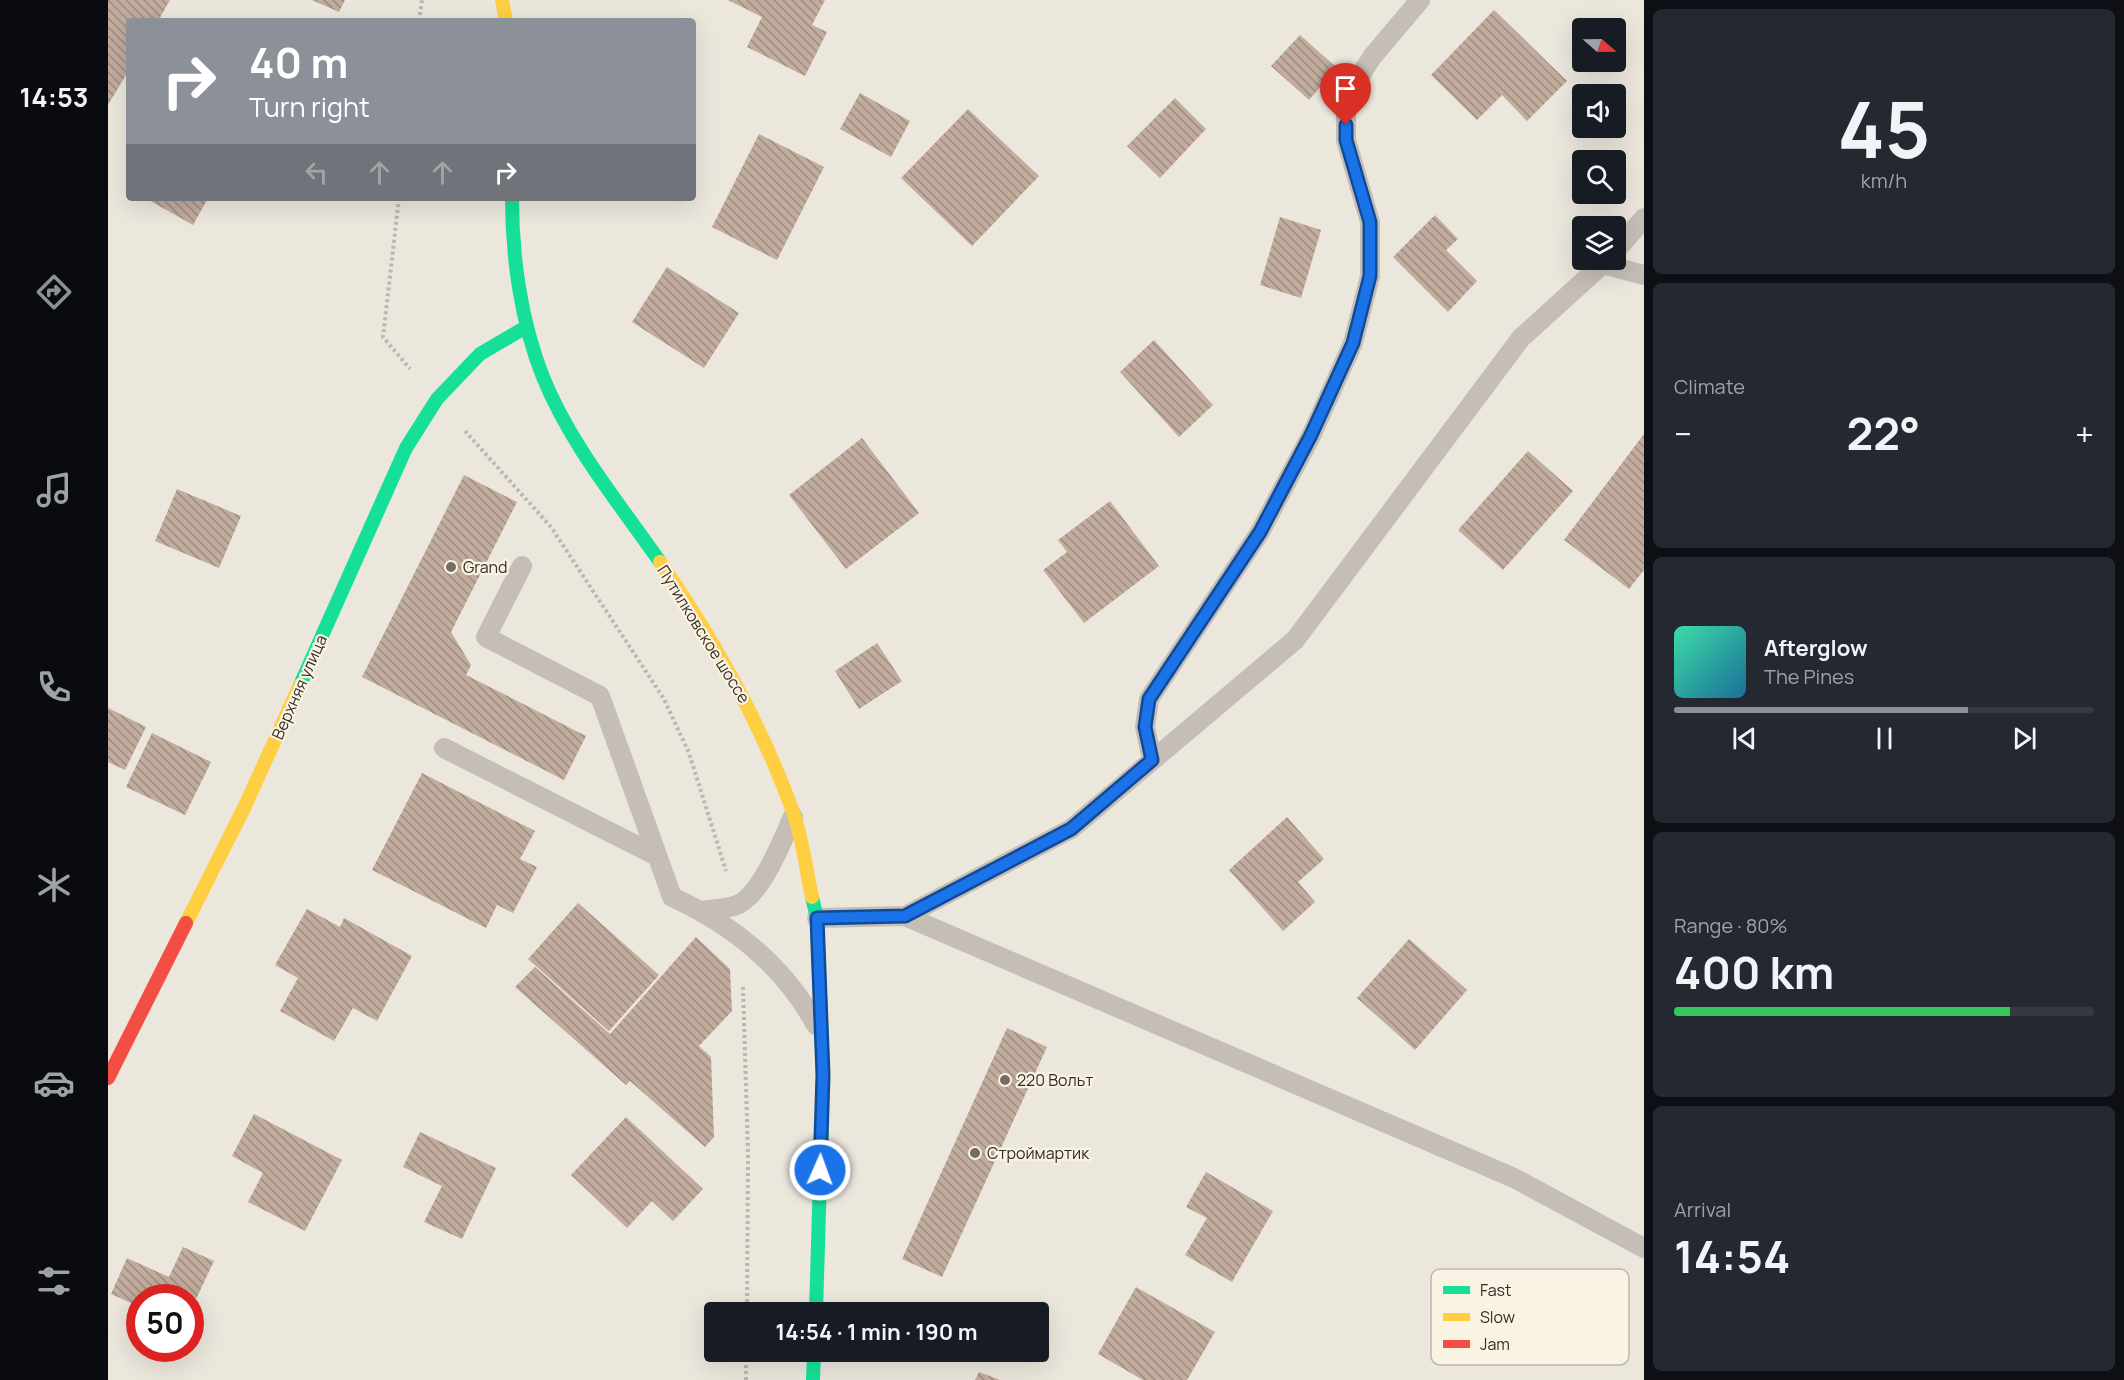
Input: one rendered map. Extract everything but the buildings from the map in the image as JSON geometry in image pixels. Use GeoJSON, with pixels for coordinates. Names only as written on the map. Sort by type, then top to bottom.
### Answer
{"type":"FeatureCollection","features":[{"type":"Feature","properties":{"kind":"main road"},"geometry":{"type":"LineString","coordinates":[[502,0],[505,18]]}},
{"type":"Feature","properties":{"kind":"main road","name":"Путилковское шоссе"},"geometry":{"type":"LineString","coordinates":[[512,201],[512,222],[526,327],[543,378],[576,442],[670,577],[741,691],[773,761],[794,815],[817,918],[823,1075],[816,1302]]}},
{"type":"Feature","properties":{"kind":"main road","name":"Верхняя улица"},"geometry":{"type":"LineString","coordinates":[[108,1078],[245,806],[406,448],[437,399],[480,354],[526,327]]}},
{"type":"Feature","properties":{"kind":"main road"},"geometry":{"type":"LineString","coordinates":[[813,1380],[814,1362]]}},
{"type":"Feature","properties":{"kind":"lane"},"geometry":{"type":"LineString","coordinates":[[1152,760],[1145,727],[1149,699],[1260,532],[1311,435],[1353,343],[1370,276],[1370,222],[1346,140],[1346,111],[1351,90],[1372,57],[1420,0]]}},
{"type":"Feature","properties":{"kind":"lane"},"geometry":{"type":"LineString","coordinates":[[1626,239],[1644,218]]}},
{"type":"Feature","properties":{"kind":"lane"},"geometry":{"type":"LineString","coordinates":[[1626,266],[1644,275]]}},
{"type":"Feature","properties":{"kind":"lane"},"geometry":{"type":"LineString","coordinates":[[905,916],[1071,829],[1295,640],[1521,338],[1596,270]]}},
{"type":"Feature","properties":{"kind":"lane"},"geometry":{"type":"LineString","coordinates":[[522,566],[486,637],[600,696],[672,897],[701,911],[734,933],[769,962],[800,995],[822,1036]]}},
{"type":"Feature","properties":{"kind":"lane"},"geometry":{"type":"LineString","coordinates":[[444,748],[657,856]]}},
{"type":"Feature","properties":{"kind":"lane"},"geometry":{"type":"LineString","coordinates":[[701,911],[736,906],[754,891],[776,855],[794,815]]}},
{"type":"Feature","properties":{"kind":"lane"},"geometry":{"type":"LineString","coordinates":[[817,918],[905,916],[1514,1178],[1644,1248]]}},
{"type":"Feature","properties":{"kind":"path"},"geometry":{"type":"LineString","coordinates":[[419,18],[422,0]]}},
{"type":"Feature","properties":{"kind":"path"},"geometry":{"type":"LineString","coordinates":[[399,201],[383,337],[414,373]]}},
{"type":"Feature","properties":{"kind":"path"},"geometry":{"type":"LineString","coordinates":[[746,1362],[746,1380]]}},
{"type":"Feature","properties":{"kind":"traffic: fast"},"geometry":{"type":"LineString","coordinates":[[512,201],[519,289],[529,334],[543,377],[554,402],[581,449],[660,562]]}},
{"type":"Feature","properties":{"kind":"traffic: fast"},"geometry":{"type":"LineString","coordinates":[[300,685],[406,448],[437,399],[480,354],[526,327]]}},
{"type":"Feature","properties":{"kind":"traffic: fast"},"geometry":{"type":"LineString","coordinates":[[812,897],[817,918],[823,1075],[816,1302]]}},
{"type":"Feature","properties":{"kind":"traffic: fast"},"geometry":{"type":"LineString","coordinates":[[813,1380],[814,1362]]}},
{"type":"Feature","properties":{"kind":"traffic: slow"},"geometry":{"type":"LineString","coordinates":[[502,0],[505,18]]}},
{"type":"Feature","properties":{"kind":"traffic: slow"},"geometry":{"type":"LineString","coordinates":[[660,562],[699,621],[735,683],[766,746],[796,822],[812,897]]}},
{"type":"Feature","properties":{"kind":"traffic: slow"},"geometry":{"type":"LineString","coordinates":[[186,923],[245,806],[300,685]]}},
{"type":"Feature","properties":{"kind":"traffic: jam"},"geometry":{"type":"LineString","coordinates":[[108,1078],[186,923]]}},
{"type":"Feature","properties":{"kind":"place","name":"Grand"},"geometry":{"type":"Point","coordinates":[451,567]}},
{"type":"Feature","properties":{"kind":"place","name":"220 Вольт"},"geometry":{"type":"Point","coordinates":[1005,1080]}},
{"type":"Feature","properties":{"kind":"place","name":"Строймартик"},"geometry":{"type":"Point","coordinates":[975,1153]}},
{"type":"Feature","properties":{"kind":"route"},"geometry":{"type":"LineString","coordinates":[[820,1170],[823,1075],[817,918],[868,915],[905,916],[1071,829],[1152,760],[1145,727],[1149,699],[1260,532],[1311,435],[1353,343],[1370,276],[1370,222],[1346,140],[1346,125]]}}]}
